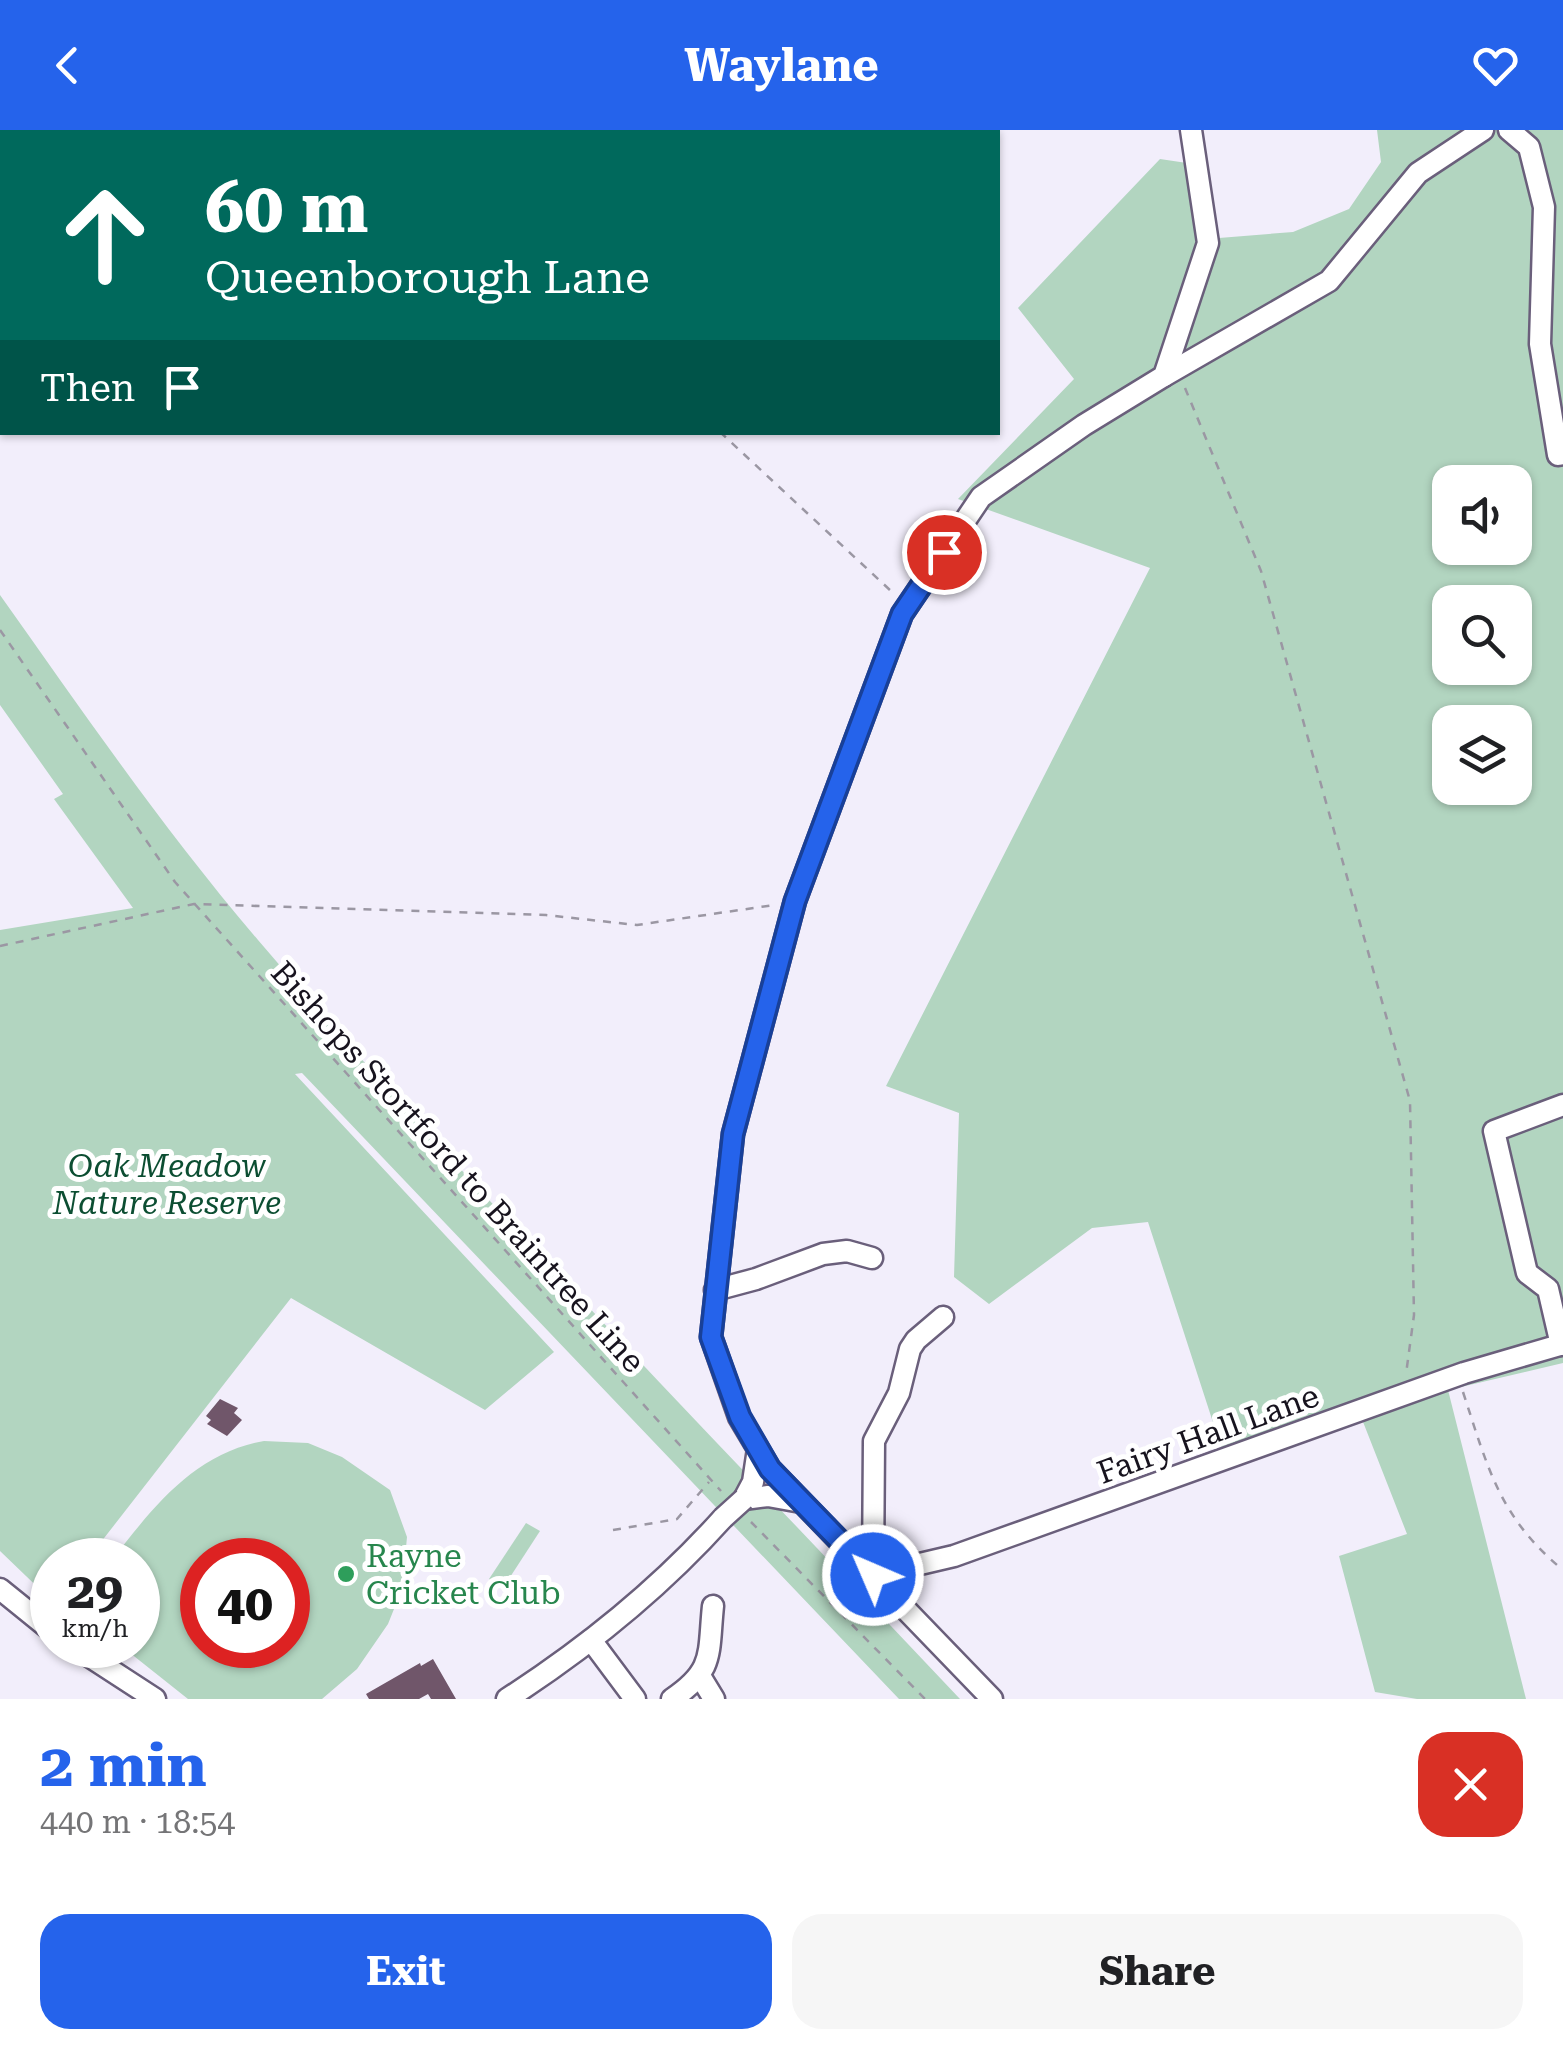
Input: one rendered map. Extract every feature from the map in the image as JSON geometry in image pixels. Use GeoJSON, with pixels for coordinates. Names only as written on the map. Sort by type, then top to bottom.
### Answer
{"type":"FeatureCollection","features":[{"type":"Feature","properties":{"kind":"street"},"geometry":{"type":"LineString","coordinates":[[1171,372],[1208,243],[1191,130]]}},
{"type":"Feature","properties":{"kind":"street"},"geometry":{"type":"LineString","coordinates":[[992,1699],[770,1469],[740,1417],[711,1337],[733,1134],[795,901],[908,606],[981,497],[1084,425],[1329,280],[1418,173],[1483,130]]}},
{"type":"Feature","properties":{"kind":"street"},"geometry":{"type":"LineString","coordinates":[[1510,130],[1529,146],[1544,208],[1540,344],[1558,455],[1563,454]]}},
{"type":"Feature","properties":{"kind":"street"},"geometry":{"type":"LineString","coordinates":[[1562,1344],[1548,1288],[1527,1273],[1494,1130],[1563,1106]]}},
{"type":"Feature","properties":{"kind":"street"},"geometry":{"type":"LineString","coordinates":[[715,1290],[823,1254],[847,1251],[872,1258]]}},
{"type":"Feature","properties":{"kind":"street"},"geometry":{"type":"LineString","coordinates":[[873,1575],[874,1441],[899,1394],[910,1349],[943,1317]]}},
{"type":"Feature","properties":{"kind":"street","name":"Fairy Hall Lane"},"geometry":{"type":"LineString","coordinates":[[873,1575],[954,1556],[1018,1535],[1460,1374],[1562,1344]]}},
{"type":"Feature","properties":{"kind":"street"},"geometry":{"type":"LineString","coordinates":[[508,1699],[591,1640],[688,1556],[753,1482],[758,1449]]}},
{"type":"Feature","properties":{"kind":"street"},"geometry":{"type":"LineString","coordinates":[[734,1507],[768,1496],[801,1502]]}},
{"type":"Feature","properties":{"kind":"street"},"geometry":{"type":"LineString","coordinates":[[0,1589],[30,1613]]}},
{"type":"Feature","properties":{"kind":"street"},"geometry":{"type":"LineString","coordinates":[[672,1699],[707,1666],[713,1606]]}},
{"type":"Feature","properties":{"kind":"street"},"geometry":{"type":"LineString","coordinates":[[591,1640],[635,1699]]}},
{"type":"Feature","properties":{"kind":"street"},"geometry":{"type":"LineString","coordinates":[[107,1668],[155,1699]]}},
{"type":"Feature","properties":{"kind":"street"},"geometry":{"type":"LineString","coordinates":[[700,1676],[714,1699]]}},
{"type":"Feature","properties":{"kind":"path"},"geometry":{"type":"LineString","coordinates":[[1171,372],[1261,571],[1410,1101],[1414,1315],[1404,1394]]}},
{"type":"Feature","properties":{"kind":"path"},"geometry":{"type":"LineString","coordinates":[[723,435],[908,606]]}},
{"type":"Feature","properties":{"kind":"path","name":"Bishops Stortford to Braintree Line"},"geometry":{"type":"LineString","coordinates":[[0,630],[194,904],[421,1153],[710,1481],[925,1699]]}},
{"type":"Feature","properties":{"kind":"path"},"geometry":{"type":"LineString","coordinates":[[0,946],[194,904],[546,915],[637,925],[795,901]]}},
{"type":"Feature","properties":{"kind":"path"},"geometry":{"type":"LineString","coordinates":[[1460,1374],[1489,1475],[1503,1502],[1519,1526],[1563,1570]]}},
{"type":"Feature","properties":{"kind":"path"},"geometry":{"type":"LineString","coordinates":[[613,1530],[677,1518],[710,1481]]}},
{"type":"Feature","properties":{"kind":"path"},"geometry":{"type":"LineString","coordinates":[[844,1614],[889,1591]]}},
{"type":"Feature","properties":{"kind":"green space"},"geometry":{"type":"Polygon","coordinates":[[[1377,130],[1563,130],[1563,1363],[1448,1390],[1526,1699],[1417,1699],[1375,1692],[1339,1556],[1407,1534],[1356,1404],[1221,1447],[1148,1222],[1092,1228],[989,1304],[954,1277],[959,1113],[886,1086],[1150,568],[958,499],[1074,379],[1018,308],[1160,159],[1207,166],[1219,238],[1293,232],[1349,209],[1381,162],[1377,130]]]}},
{"type":"Feature","properties":{"kind":"green space","name":"Oak Meadow Nature Reserve"},"geometry":{"type":"Polygon","coordinates":[[[0,595],[190,856],[343,1038],[604,1324],[960,1699],[899,1699],[302,1073],[295,1074],[554,1352],[485,1410],[291,1298],[104,1538],[30,1538],[30,1580],[0,1551],[0,930],[133,908],[54,799],[63,794],[0,705],[0,595]]]}},
{"type":"Feature","properties":{"kind":"green space","name":"Rayne Cricket Club"},"geometry":{"type":"Polygon","coordinates":[[[264,1441],[308,1443],[342,1457],[390,1490],[407,1537],[402,1589],[388,1624],[357,1669],[322,1699],[188,1699],[149,1668],[160,1668],[160,1538],[129,1538],[178,1485],[217,1457],[264,1441]]]}},
{"type":"Feature","properties":{"kind":"green space"},"geometry":{"type":"Polygon","coordinates":[[[526,1523],[540,1531],[503,1588],[489,1579],[526,1523]]]}},
{"type":"Feature","properties":{"kind":"building"},"geometry":{"type":"Polygon","coordinates":[[[220,1399],[238,1408],[234,1413],[242,1420],[227,1436],[207,1424],[211,1420],[206,1416],[220,1399]]]}},
{"type":"Feature","properties":{"kind":"building"},"geometry":{"type":"Polygon","coordinates":[[[433,1659],[456,1699],[431,1699],[428,1694],[419,1699],[369,1699],[366,1694],[420,1663],[421,1666],[433,1659]]]}},
{"type":"Feature","properties":{"kind":"place","name":"Rayne Cricket Club"},"geometry":{"type":"Point","coordinates":[346,1574]}},
{"type":"Feature","properties":{"kind":"route"},"geometry":{"type":"LineString","coordinates":[[873,1575],[770,1469],[740,1417],[711,1337],[733,1134],[795,901],[902,614],[944,552]]}}]}
